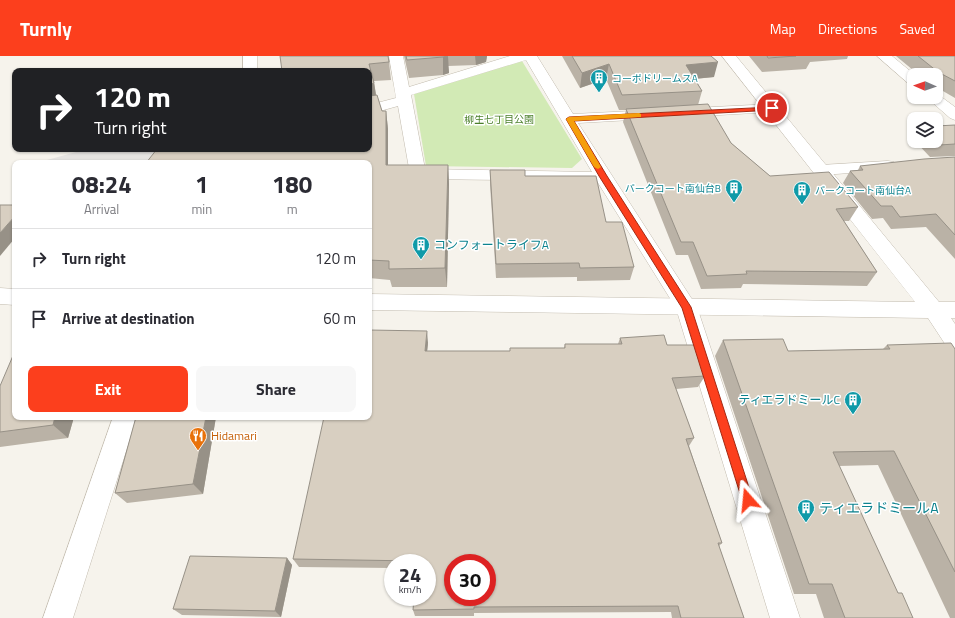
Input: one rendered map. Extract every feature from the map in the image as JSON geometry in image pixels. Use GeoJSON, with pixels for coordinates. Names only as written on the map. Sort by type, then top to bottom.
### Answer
{"type":"FeatureCollection","features":[{"type":"Feature","properties":{"kind":"street"},"geometry":{"type":"LineString","coordinates":[[250,56],[250,68]]}},
{"type":"Feature","properties":{"kind":"street"},"geometry":{"type":"LineString","coordinates":[[396,56],[418,174],[603,176]]}},
{"type":"Feature","properties":{"kind":"street"},"geometry":{"type":"LineString","coordinates":[[372,109],[404,96],[524,56]]}},
{"type":"Feature","properties":{"kind":"street"},"geometry":{"type":"LineString","coordinates":[[530,56],[603,176],[686,307],[785,618]]}},
{"type":"Feature","properties":{"kind":"street"},"geometry":{"type":"LineString","coordinates":[[729,56],[934,310],[955,341]]}},
{"type":"Feature","properties":{"kind":"street"},"geometry":{"type":"LineString","coordinates":[[884,56],[907,75]]}},
{"type":"Feature","properties":{"kind":"street"},"geometry":{"type":"LineString","coordinates":[[942,104],[955,115]]}},
{"type":"Feature","properties":{"kind":"street"},"geometry":{"type":"LineString","coordinates":[[569,119],[772,108]]}},
{"type":"Feature","properties":{"kind":"street"},"geometry":{"type":"LineString","coordinates":[[821,170],[900,165]]}},
{"type":"Feature","properties":{"kind":"street"},"geometry":{"type":"LineString","coordinates":[[0,296],[12,297]]}},
{"type":"Feature","properties":{"kind":"street"},"geometry":{"type":"LineString","coordinates":[[372,302],[955,310]]}},
{"type":"Feature","properties":{"kind":"street"},"geometry":{"type":"LineString","coordinates":[[58,618],[124,420]]}},
{"type":"Feature","properties":{"kind":"green space","name":"柳生七丁目公園"},"geometry":{"type":"Polygon","coordinates":[[[522,61],[582,159],[572,168],[426,166],[414,94],[522,61]]]}},
{"type":"Feature","properties":{"kind":"shaded area"},"geometry":{"type":"Polygon","coordinates":[[[76,152],[177,152],[148,160],[47,160],[76,152]]]}},
{"type":"Feature","properties":{"kind":"building"},"geometry":{"type":"Polygon","coordinates":[[[280,56],[388,56],[389,62],[369,64],[370,68],[282,68],[280,56]]]}},
{"type":"Feature","properties":{"kind":"building"},"geometry":{"type":"Polygon","coordinates":[[[406,56],[447,56],[407,60],[406,56]]]}},
{"type":"Feature","properties":{"kind":"building"},"geometry":{"type":"Polygon","coordinates":[[[572,56],[711,56],[718,62],[686,65],[702,91],[622,95],[609,64],[582,73],[572,56]]]}},
{"type":"Feature","properties":{"kind":"building"},"geometry":{"type":"Polygon","coordinates":[[[767,56],[796,56],[768,58],[767,56]]]}},
{"type":"Feature","properties":{"kind":"building"},"geometry":{"type":"Polygon","coordinates":[[[918,56],[955,56],[955,81],[943,75],[943,68],[933,68],[918,56]]]}},
{"type":"Feature","properties":{"kind":"building"},"geometry":{"type":"Polygon","coordinates":[[[377,95],[382,111],[386,111],[386,165],[448,165],[445,268],[389,269],[389,261],[372,260],[372,160],[148,160],[155,152],[372,152],[372,96],[377,95]]]}},
{"type":"Feature","properties":{"kind":"building"},"geometry":{"type":"Polygon","coordinates":[[[708,104],[731,143],[770,176],[829,172],[858,207],[836,209],[877,272],[746,271],[747,274],[707,276],[693,242],[681,242],[626,109],[708,104]]]}},
{"type":"Feature","properties":{"kind":"building"},"geometry":{"type":"Polygon","coordinates":[[[955,125],[955,144],[943,145],[943,126],[955,125]]]}},
{"type":"Feature","properties":{"kind":"building"},"geometry":{"type":"Polygon","coordinates":[[[955,157],[955,235],[936,214],[900,217],[892,206],[881,206],[850,171],[863,170],[860,166],[955,157]]]}},
{"type":"Feature","properties":{"kind":"building"},"geometry":{"type":"Polygon","coordinates":[[[490,170],[525,170],[525,176],[596,176],[606,222],[622,222],[634,267],[580,268],[579,263],[496,264],[490,170]]]}},
{"type":"Feature","properties":{"kind":"building"},"geometry":{"type":"Polygon","coordinates":[[[0,205],[12,205],[12,219],[0,233],[0,205]]]}},
{"type":"Feature","properties":{"kind":"building"},"geometry":{"type":"Polygon","coordinates":[[[372,330],[427,331],[425,351],[510,351],[510,348],[565,348],[565,344],[622,344],[620,338],[664,335],[667,345],[695,345],[705,376],[672,378],[694,438],[686,439],[722,543],[718,543],[744,618],[681,618],[678,606],[474,607],[474,609],[413,610],[413,606],[436,606],[436,554],[384,554],[384,560],[293,559],[323,420],[372,420],[372,330]]]}},
{"type":"Feature","properties":{"kind":"building"},"geometry":{"type":"Polygon","coordinates":[[[783,339],[788,351],[890,349],[887,345],[951,343],[955,349],[955,572],[894,451],[833,452],[898,593],[902,593],[913,618],[845,618],[832,584],[809,584],[723,340],[783,339]]]}},
{"type":"Feature","properties":{"kind":"building"},"geometry":{"type":"Polygon","coordinates":[[[12,358],[12,420],[54,420],[53,425],[0,432],[0,386],[12,358]]]}},
{"type":"Feature","properties":{"kind":"building"},"geometry":{"type":"Polygon","coordinates":[[[135,420],[205,420],[193,484],[115,493],[135,420]]]}},
{"type":"Feature","properties":{"kind":"building"},"geometry":{"type":"Polygon","coordinates":[[[190,556],[287,558],[275,611],[173,609],[190,556]]]}},
{"type":"Feature","properties":{"kind":"slow traffic"},"geometry":{"type":"LineString","coordinates":[[598,167],[569,119],[639,115]]}},
{"type":"Feature","properties":{"kind":"place","name":"コーポドリームスA"},"geometry":{"type":"Point","coordinates":[599,93]}},
{"type":"Feature","properties":{"kind":"place","name":"パークコート南仙台B"},"geometry":{"type":"Point","coordinates":[734,203]}},
{"type":"Feature","properties":{"kind":"place","name":"パークコート南仙台A"},"geometry":{"type":"Point","coordinates":[802,205]}},
{"type":"Feature","properties":{"kind":"place","name":"コンフォートライフA"},"geometry":{"type":"Point","coordinates":[421,260]}},
{"type":"Feature","properties":{"kind":"place","name":"ティエラドミールC"},"geometry":{"type":"Point","coordinates":[853,415]}},
{"type":"Feature","properties":{"kind":"place","name":"Hidamari"},"geometry":{"type":"Point","coordinates":[198,451]}},
{"type":"Feature","properties":{"kind":"place","name":"ティエラドミールA"},"geometry":{"type":"Point","coordinates":[806,523]}},
{"type":"Feature","properties":{"kind":"route"},"geometry":{"type":"LineString","coordinates":[[748,500],[686,307],[603,176],[569,119],[772,108]]}}]}
